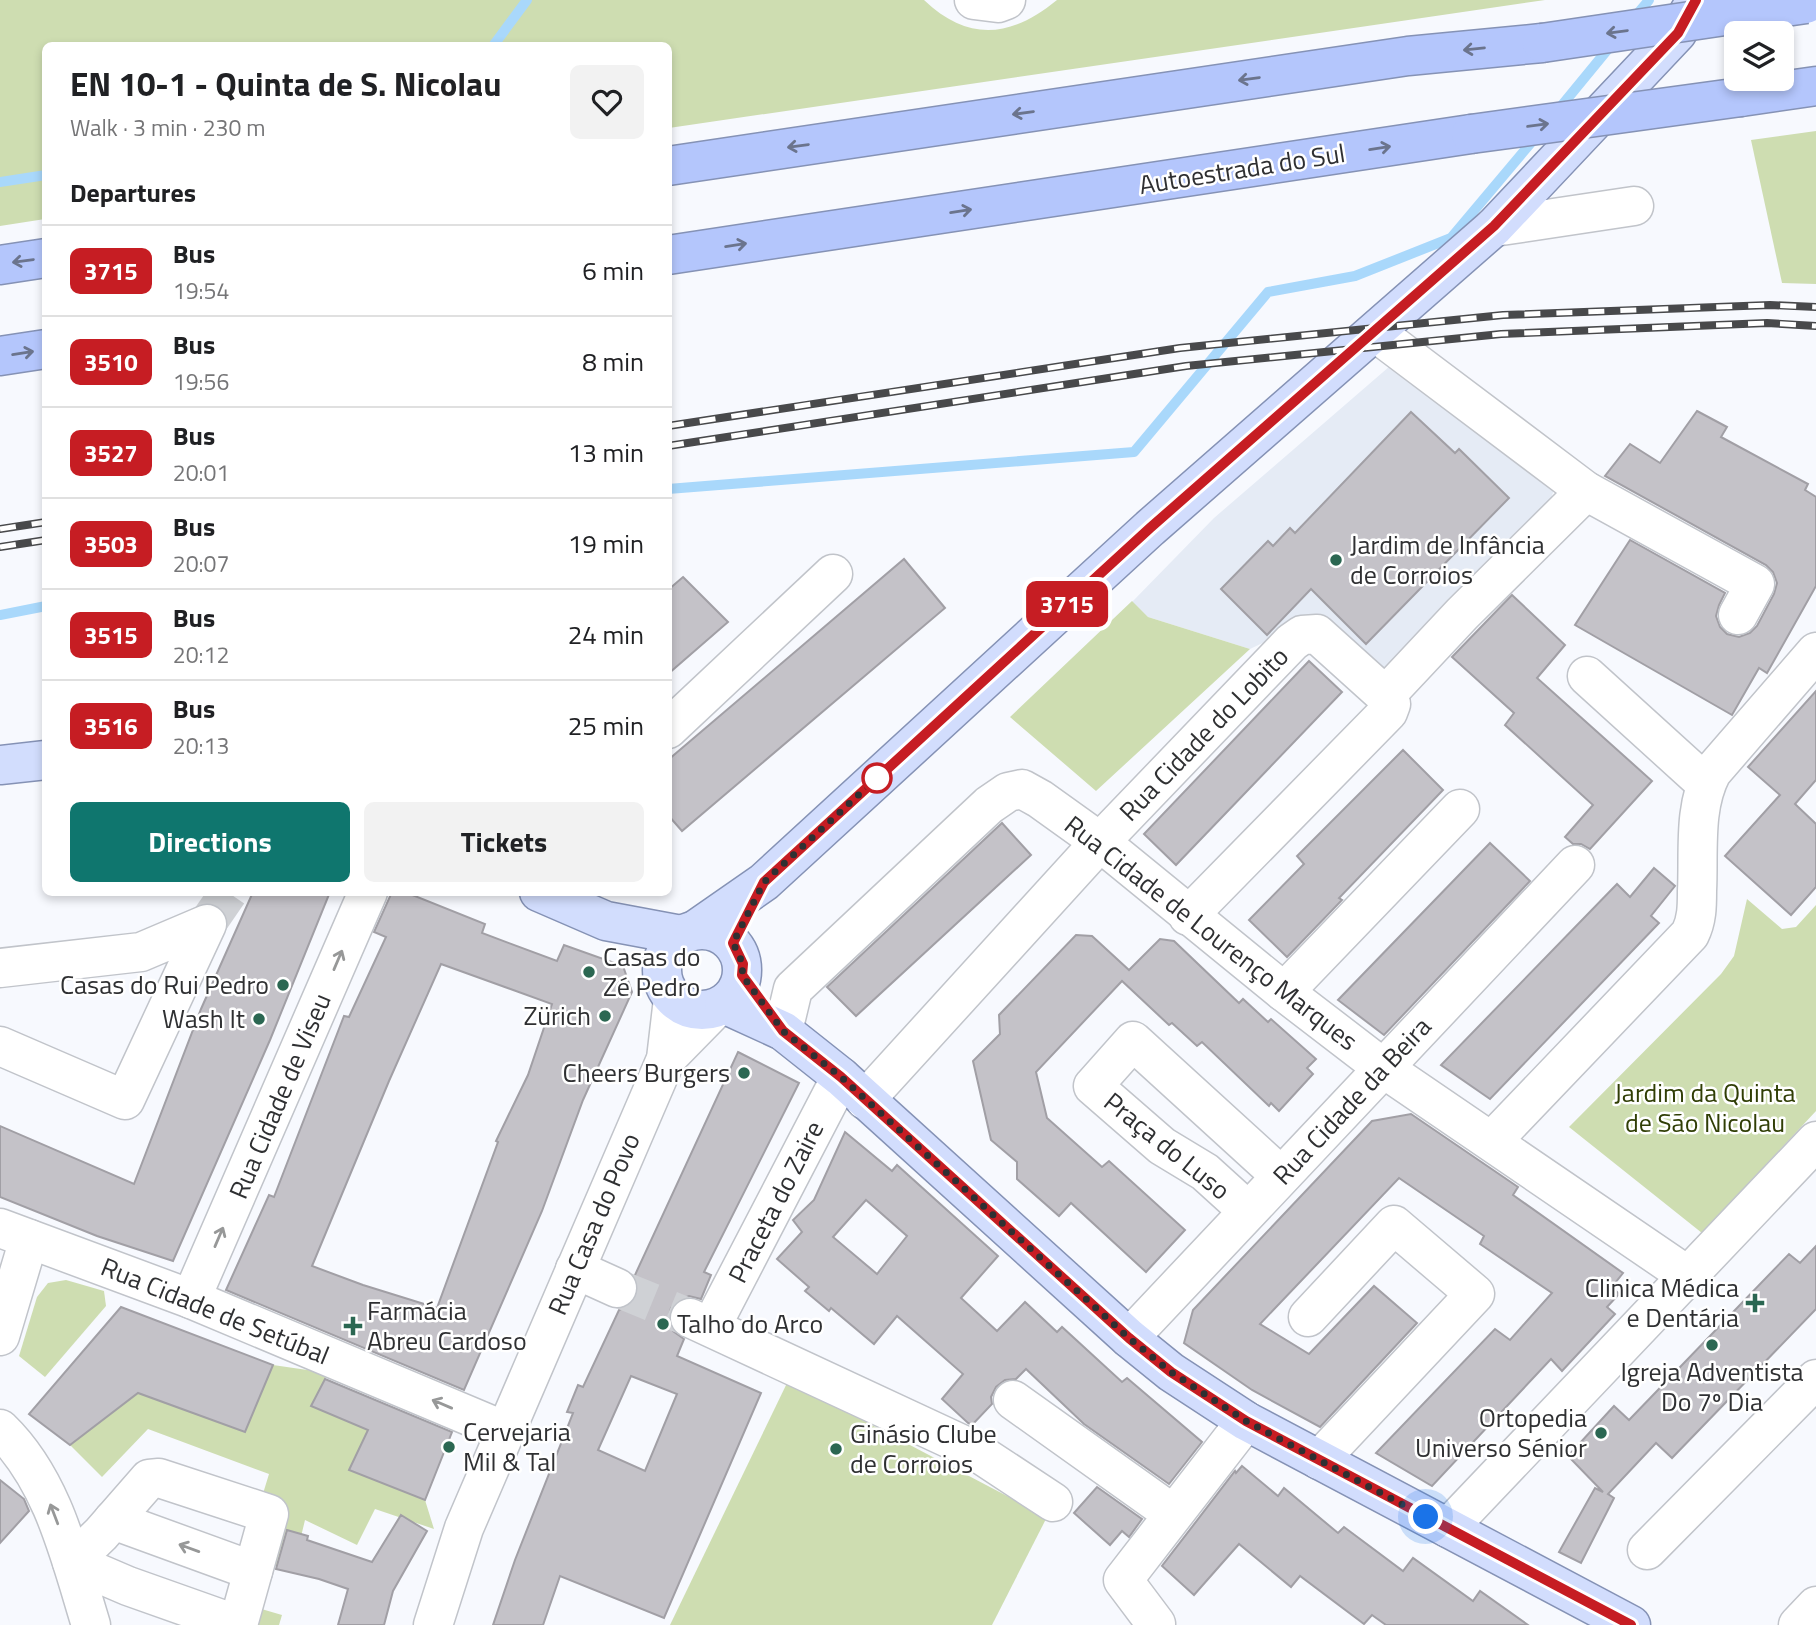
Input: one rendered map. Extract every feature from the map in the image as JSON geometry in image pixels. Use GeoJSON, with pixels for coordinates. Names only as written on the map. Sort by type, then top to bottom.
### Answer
{"type":"FeatureCollection","features":[{"type":"Feature","properties":{"kind":"highway"},"geometry":{"type":"LineString","coordinates":[[672,165],[1394,58],[1542,43],[1811,3]]}},
{"type":"Feature","properties":{"kind":"highway","name":"Autoestrada do Sul"},"geometry":{"type":"LineString","coordinates":[[672,254],[1471,134],[1816,86]]}},
{"type":"Feature","properties":{"kind":"highway"},"geometry":{"type":"LineString","coordinates":[[0,265],[42,259]]}},
{"type":"Feature","properties":{"kind":"highway"},"geometry":{"type":"LineString","coordinates":[[0,356],[42,350]]}},
{"type":"Feature","properties":{"kind":"main road","name":"Rua Casa do Povo"},"geometry":{"type":"LineString","coordinates":[[688,932],[764,882],[1150,528],[1494,226],[1678,33],[1696,0]]}},
{"type":"Feature","properties":{"kind":"main road"},"geometry":{"type":"LineString","coordinates":[[0,765],[42,760]]}},
{"type":"Feature","properties":{"kind":"main road","name":"Rua Casa do Povo"},"geometry":{"type":"LineString","coordinates":[[729,983],[764,882]]}},
{"type":"Feature","properties":{"kind":"main road"},"geometry":{"type":"LineString","coordinates":[[552,896],[606,921],[688,932],[716,932],[729,983],[853,1089],[1129,1338],[1171,1372],[1246,1421],[1631,1625]]}},
{"type":"Feature","properties":{"kind":"main road"},"geometry":{"type":"LineString","coordinates":[[606,921],[681,1005],[695,1010],[729,983]]}},
{"type":"Feature","properties":{"kind":"main road"},"geometry":{"type":"LineString","coordinates":[[667,989],[664,955],[671,943],[688,932]]}},
{"type":"Feature","properties":{"kind":"street"},"geometry":{"type":"LineString","coordinates":[[974,0],[998,3],[1006,0]]}},
{"type":"Feature","properties":{"kind":"street"},"geometry":{"type":"LineString","coordinates":[[1494,226],[1634,206]]}},
{"type":"Feature","properties":{"kind":"street"},"geometry":{"type":"LineString","coordinates":[[1374,332],[1586,491],[1755,584],[1738,615]]}},
{"type":"Feature","properties":{"kind":"street"},"geometry":{"type":"LineString","coordinates":[[1188,916],[1388,712],[1391,704],[1386,695],[1471,605],[1586,491]]}},
{"type":"Feature","properties":{"kind":"street"},"geometry":{"type":"LineString","coordinates":[[672,725],[833,574]]}},
{"type":"Feature","properties":{"kind":"street","name":"Rua Cidade do Lobito"},"geometry":{"type":"LineString","coordinates":[[853,1089],[1100,842],[1297,637],[1308,633],[1320,636],[1386,695]]}},
{"type":"Feature","properties":{"kind":"street"},"geometry":{"type":"LineString","coordinates":[[1492,1141],[1690,934],[1697,912],[1700,805],[1706,784],[1712,772],[1816,652]]}},
{"type":"Feature","properties":{"kind":"street"},"geometry":{"type":"LineString","coordinates":[[1587,676],[1706,784]]}},
{"type":"Feature","properties":{"kind":"street","name":"Rua Cidade de Lourenço Marques"},"geometry":{"type":"LineString","coordinates":[[783,1031],[793,989],[989,805],[1008,792],[1022,789],[1100,842],[1188,916],[1383,1068],[1688,1276]]}},
{"type":"Feature","properties":{"kind":"street"},"geometry":{"type":"LineString","coordinates":[[1284,992],[1460,809]]}},
{"type":"Feature","properties":{"kind":"street","name":"Rua Cidade da Beira"},"geometry":{"type":"LineString","coordinates":[[1129,1338],[1575,865]]}},
{"type":"Feature","properties":{"kind":"street","name":"Rua Cidade de Viseu"},"geometry":{"type":"LineString","coordinates":[[191,1299],[366,896]]}},
{"type":"Feature","properties":{"kind":"street"},"geometry":{"type":"LineString","coordinates":[[0,968],[141,952],[207,924],[125,1100],[0,1046]]}},
{"type":"Feature","properties":{"kind":"street","name":"Rua Casa do Povo"},"geometry":{"type":"LineString","coordinates":[[433,1625],[464,1528],[666,1059],[729,983]]}},
{"type":"Feature","properties":{"kind":"street","name":"Rua Casa do Povo"},"geometry":{"type":"LineString","coordinates":[[666,1059],[667,989]]}},
{"type":"Feature","properties":{"kind":"street","name":"Praça do Luso"},"geometry":{"type":"LineString","coordinates":[[1248,1211],[1205,1172],[1162,1146],[1093,1086],[1133,1041],[1281,1176]]}},
{"type":"Feature","properties":{"kind":"street","name":"Praceta do Zaire"},"geometry":{"type":"LineString","coordinates":[[853,1089],[701,1323],[974,1450],[1053,1502]]}},
{"type":"Feature","properties":{"kind":"street"},"geometry":{"type":"LineString","coordinates":[[1448,1528],[1816,1142]]}},
{"type":"Feature","properties":{"kind":"street"},"geometry":{"type":"LineString","coordinates":[[1307,1317],[1394,1225],[1475,1294],[1319,1461]]}},
{"type":"Feature","properties":{"kind":"street"},"geometry":{"type":"LineString","coordinates":[[0,1336],[14,1234]]}},
{"type":"Feature","properties":{"kind":"street","name":"Rua Cidade de Setúbal"},"geometry":{"type":"LineString","coordinates":[[14,1234],[191,1299],[505,1431]]}},
{"type":"Feature","properties":{"kind":"street"},"geometry":{"type":"LineString","coordinates":[[575,1269],[617,1288]]}},
{"type":"Feature","properties":{"kind":"street"},"geometry":{"type":"LineString","coordinates":[[1647,1550],[1816,1379]]}},
{"type":"Feature","properties":{"kind":"street"},"geometry":{"type":"LineString","coordinates":[[1013,1399],[1173,1514]]}},
{"type":"Feature","properties":{"kind":"street"},"geometry":{"type":"LineString","coordinates":[[1156,1624],[1123,1580],[1246,1421]]}},
{"type":"Feature","properties":{"kind":"street"},"geometry":{"type":"LineString","coordinates":[[0,1429],[13,1441],[37,1475],[54,1511],[91,1625]]}},
{"type":"Feature","properties":{"kind":"street"},"geometry":{"type":"LineString","coordinates":[[159,1478],[269,1514],[238,1625],[128,1586],[72,1562],[149,1479],[159,1478]]}},
{"type":"Feature","properties":{"kind":"street"},"geometry":{"type":"LineString","coordinates":[[113,1520],[253,1571]]}},
{"type":"Feature","properties":{"kind":"street"},"geometry":{"type":"LineString","coordinates":[[1798,1625],[1816,1606]]}},
{"type":"Feature","properties":{"kind":"shaded area","name":"Jardim de Infância de Corroios"},"geometry":{"type":"Polygon","coordinates":[[[1390,366],[1557,479],[1548,509],[1388,677],[1288,631],[1250,649],[1148,617],[1132,602],[1214,518],[1390,366]]]}},
{"type":"Feature","properties":{"kind":"green space"},"geometry":{"type":"Polygon","coordinates":[[[0,0],[924,0],[957,23],[974,29],[990,30],[1024,22],[1057,0],[1545,0],[672,128],[672,42],[42,42],[42,219],[0,226],[0,0]]]}},
{"type":"Feature","properties":{"kind":"green space"},"geometry":{"type":"Polygon","coordinates":[[[1816,131],[1816,284],[1782,283],[1751,140],[1816,131]]]}},
{"type":"Feature","properties":{"kind":"green space"},"geometry":{"type":"Polygon","coordinates":[[[1132,601],[1148,617],[1250,649],[1096,791],[1010,717],[1132,601]]]}},
{"type":"Feature","properties":{"kind":"green space","name":"Jardim da Quinta de São Nicolau"},"geometry":{"type":"Polygon","coordinates":[[[1747,899],[1782,929],[1796,927],[1816,905],[1816,1111],[1702,1233],[1569,1127],[1721,974],[1734,956],[1747,899]]]}},
{"type":"Feature","properties":{"kind":"green space"},"geometry":{"type":"Polygon","coordinates":[[[66,1280],[104,1291],[106,1306],[45,1377],[19,1356],[37,1297],[48,1283],[66,1280]]]}},
{"type":"Feature","properties":{"kind":"green space"},"geometry":{"type":"Polygon","coordinates":[[[273,1365],[328,1373],[311,1406],[368,1430],[349,1470],[425,1500],[434,1529],[375,1509],[357,1545],[305,1520],[293,1570],[243,1559],[269,1474],[148,1429],[102,1477],[70,1445],[138,1393],[245,1432],[273,1365]]]}},
{"type":"Feature","properties":{"kind":"green space","name":"Ginásio Clube de Corroios"},"geometry":{"type":"Polygon","coordinates":[[[788,1381],[1047,1517],[992,1625],[670,1625],[788,1381]]]}},
{"type":"Feature","properties":{"kind":"green space"},"geometry":{"type":"Polygon","coordinates":[[[258,1608],[282,1615],[279,1625],[250,1625],[258,1608]]]}},
{"type":"Feature","properties":{"kind":"building"},"geometry":{"type":"Polygon","coordinates":[[[1697,411],[1727,427],[1721,437],[1808,484],[1805,490],[1816,497],[1816,586],[1767,673],[1759,668],[1732,715],[1575,625],[1630,540],[1725,593],[1716,616],[1720,627],[1727,634],[1739,637],[1750,633],[1757,626],[1777,583],[1773,572],[1766,565],[1605,476],[1630,444],[1660,463],[1697,411]]]}},
{"type":"Feature","properties":{"kind":"building","name":"Jardim de Infância de Corroios"},"geometry":{"type":"Polygon","coordinates":[[[1411,412],[1455,453],[1459,449],[1509,498],[1366,644],[1311,589],[1267,635],[1221,589],[1268,541],[1273,546],[1290,528],[1295,533],[1411,412]]]}},
{"type":"Feature","properties":{"kind":"building"},"geometry":{"type":"Polygon","coordinates":[[[904,559],[945,608],[682,831],[672,820],[672,757],[904,559]]]}},
{"type":"Feature","properties":{"kind":"building"},"geometry":{"type":"Polygon","coordinates":[[[683,577],[728,622],[672,671],[672,587],[683,577]]]}},
{"type":"Feature","properties":{"kind":"building"},"geometry":{"type":"Polygon","coordinates":[[[1512,595],[1565,645],[1537,678],[1652,781],[1590,849],[1581,844],[1573,844],[1565,837],[1593,805],[1505,725],[1514,713],[1452,657],[1512,595]]]}},
{"type":"Feature","properties":{"kind":"building"},"geometry":{"type":"Polygon","coordinates":[[[1309,661],[1342,692],[1176,865],[1144,834],[1309,661]]]}},
{"type":"Feature","properties":{"kind":"building"},"geometry":{"type":"Polygon","coordinates":[[[1816,691],[1816,780],[1795,804],[1816,824],[1816,887],[1791,915],[1725,856],[1780,795],[1748,767],[1816,691]]]}},
{"type":"Feature","properties":{"kind":"building"},"geometry":{"type":"Polygon","coordinates":[[[1403,750],[1443,790],[1339,898],[1342,900],[1287,957],[1249,920],[1304,864],[1297,856],[1403,750]]]}},
{"type":"Feature","properties":{"kind":"building"},"geometry":{"type":"Polygon","coordinates":[[[1002,823],[1031,855],[856,1016],[827,987],[1002,823]]]}},
{"type":"Feature","properties":{"kind":"building"},"geometry":{"type":"Polygon","coordinates":[[[1490,843],[1530,881],[1384,1035],[1338,1000],[1490,843]]]}},
{"type":"Feature","properties":{"kind":"building"},"geometry":{"type":"Polygon","coordinates":[[[1654,868],[1675,886],[1651,916],[1659,923],[1490,1099],[1441,1065],[1617,884],[1630,897],[1654,868]]]}},
{"type":"Feature","properties":{"kind":"building"},"geometry":{"type":"Polygon","coordinates":[[[251,896],[328,896],[270,1040],[173,1261],[97,1236],[0,1197],[0,1126],[134,1184],[201,1009],[251,896]]]}},
{"type":"Feature","properties":{"kind":"building"},"geometry":{"type":"Polygon","coordinates":[[[390,896],[415,896],[485,924],[482,933],[557,961],[564,945],[623,966],[632,992],[583,1100],[542,1211],[464,1390],[226,1290],[269,1195],[274,1197],[344,1016],[349,1017],[386,937],[374,932],[390,896]],[[441,964],[312,1266],[437,1308],[498,1142],[496,1141],[528,1075],[552,1004],[441,964]]]}},
{"type":"Feature","properties":{"kind":"building"},"geometry":{"type":"Polygon","coordinates":[[[1076,935],[1092,936],[1129,970],[1160,939],[1174,941],[1239,1003],[1243,999],[1268,1022],[1271,1019],[1316,1059],[1307,1068],[1313,1074],[1279,1111],[1271,1103],[1269,1106],[1202,1042],[1197,1046],[1172,1023],[1169,1025],[1122,981],[1036,1072],[1047,1118],[1102,1167],[1109,1161],[1185,1230],[1146,1272],[1071,1203],[1059,1216],[1017,1179],[1017,1162],[991,1140],[973,1061],[1000,1034],[999,1015],[1076,935]]]}},
{"type":"Feature","properties":{"kind":"building"},"geometry":{"type":"Polygon","coordinates":[[[738,1052],[799,1083],[704,1272],[711,1275],[701,1299],[689,1296],[678,1300],[671,1308],[668,1319],[673,1331],[684,1339],[677,1356],[761,1393],[664,1618],[560,1576],[543,1625],[493,1625],[515,1560],[573,1413],[567,1412],[578,1385],[583,1387],[619,1310],[629,1306],[637,1298],[639,1287],[635,1275],[738,1052]],[[631,1376],[598,1450],[645,1471],[677,1394],[631,1376]]]}},
{"type":"Feature","properties":{"kind":"building"},"geometry":{"type":"Polygon","coordinates":[[[1411,1114],[1518,1187],[1513,1195],[1623,1273],[1612,1287],[1619,1294],[1607,1307],[1615,1314],[1562,1371],[1551,1359],[1432,1486],[1376,1453],[1495,1329],[1510,1340],[1552,1293],[1480,1244],[1484,1236],[1399,1178],[1260,1324],[1309,1354],[1374,1286],[1417,1323],[1320,1427],[1252,1390],[1184,1343],[1193,1310],[1372,1121],[1411,1114]]]}},
{"type":"Feature","properties":{"kind":"building"},"geometry":{"type":"Polygon","coordinates":[[[845,1132],[892,1171],[897,1165],[998,1256],[961,1298],[997,1331],[1025,1302],[1057,1332],[1062,1327],[1122,1382],[1127,1378],[1202,1442],[1169,1484],[1084,1424],[1026,1369],[1016,1379],[1005,1380],[996,1387],[991,1397],[992,1404],[972,1425],[968,1423],[942,1399],[963,1374],[897,1316],[874,1344],[831,1308],[829,1311],[805,1291],[809,1287],[777,1259],[802,1232],[793,1220],[814,1200],[845,1132]],[[866,1200],[833,1237],[877,1274],[907,1236],[866,1200]]]}},
{"type":"Feature","properties":{"kind":"building"},"geometry":{"type":"Polygon","coordinates":[[[1816,1246],[1816,1309],[1672,1458],[1656,1443],[1608,1494],[1614,1498],[1581,1563],[1559,1552],[1595,1488],[1603,1492],[1568,1456],[1614,1406],[1629,1420],[1789,1254],[1800,1263],[1816,1246]]]}},
{"type":"Feature","properties":{"kind":"building"},"geometry":{"type":"Polygon","coordinates":[[[121,1307],[273,1365],[245,1432],[138,1393],[70,1445],[29,1414],[121,1307]]]}},
{"type":"Feature","properties":{"kind":"building"},"geometry":{"type":"Polygon","coordinates":[[[325,1379],[452,1432],[425,1500],[349,1470],[368,1430],[311,1406],[325,1379]]]}},
{"type":"Feature","properties":{"kind":"building"},"geometry":{"type":"Polygon","coordinates":[[[1242,1466],[1278,1496],[1284,1488],[1338,1533],[1344,1527],[1403,1571],[1413,1558],[1473,1601],[1480,1591],[1528,1625],[1386,1625],[1372,1615],[1364,1624],[1300,1576],[1291,1587],[1239,1544],[1194,1595],[1162,1566],[1235,1471],[1236,1473],[1242,1466]]]}},
{"type":"Feature","properties":{"kind":"building"},"geometry":{"type":"Polygon","coordinates":[[[0,1480],[24,1499],[29,1511],[0,1543],[0,1480]]]}},
{"type":"Feature","properties":{"kind":"building"},"geometry":{"type":"Polygon","coordinates":[[[1097,1487],[1142,1519],[1129,1537],[1122,1531],[1110,1545],[1074,1513],[1097,1487]]]}},
{"type":"Feature","properties":{"kind":"building"},"geometry":{"type":"Polygon","coordinates":[[[401,1515],[427,1531],[393,1591],[384,1625],[338,1625],[348,1589],[276,1569],[287,1530],[308,1536],[307,1540],[372,1562],[401,1515]]]}},
{"type":"Feature","properties":{"kind":"waterway"},"geometry":{"type":"LineString","coordinates":[[496,42],[527,0]]}},
{"type":"Feature","properties":{"kind":"waterway"},"geometry":{"type":"LineString","coordinates":[[1634,18],[1649,0]]}},
{"type":"Feature","properties":{"kind":"waterway"},"geometry":{"type":"LineString","coordinates":[[1558,110],[1613,43]]}},
{"type":"Feature","properties":{"kind":"waterway"},"geometry":{"type":"LineString","coordinates":[[672,489],[1134,452],[1268,292],[1355,276],[1451,238],[1535,138]]}},
{"type":"Feature","properties":{"kind":"waterway"},"geometry":{"type":"LineString","coordinates":[[0,182],[42,176]]}},
{"type":"Feature","properties":{"kind":"waterway"},"geometry":{"type":"LineString","coordinates":[[0,615],[42,607]]}},
{"type":"Feature","properties":{"kind":"tunnel"},"geometry":{"type":"LineString","coordinates":[[207,924],[226,896]]}},
{"type":"Feature","properties":{"kind":"tunnel"},"geometry":{"type":"LineString","coordinates":[[617,1288],[690,1318]]}},
{"type":"Feature","properties":{"kind":"railway"},"geometry":{"type":"LineString","coordinates":[[672,425],[1180,348],[1503,315],[1770,305],[1816,307]]}},
{"type":"Feature","properties":{"kind":"railway"},"geometry":{"type":"LineString","coordinates":[[672,445],[1186,366],[1501,334],[1767,323],[1816,326]]}},
{"type":"Feature","properties":{"kind":"railway"},"geometry":{"type":"LineString","coordinates":[[0,529],[42,523]]}},
{"type":"Feature","properties":{"kind":"railway"},"geometry":{"type":"LineString","coordinates":[[0,547],[42,541]]}},
{"type":"Feature","properties":{"kind":"bus line","name":"3715"},"geometry":{"type":"LineString","coordinates":[[1631,1625],[1246,1421],[1171,1372],[1129,1338],[841,1077],[783,1031],[742,975],[743,964],[733,943],[764,882],[1150,528],[1494,226],[1678,33],[1696,0]]}},
{"type":"Feature","properties":{"kind":"place","name":"Jardim de Infância de Corroios"},"geometry":{"type":"Point","coordinates":[1336,560]}},
{"type":"Feature","properties":{"kind":"place","name":"Casas do Zé Pedro"},"geometry":{"type":"Point","coordinates":[589,972]}},
{"type":"Feature","properties":{"kind":"place","name":"Casas do Rui Pedro"},"geometry":{"type":"Point","coordinates":[283,985]}},
{"type":"Feature","properties":{"kind":"place","name":"Zürich"},"geometry":{"type":"Point","coordinates":[605,1016]}},
{"type":"Feature","properties":{"kind":"place","name":"Wash It"},"geometry":{"type":"Point","coordinates":[259,1019]}},
{"type":"Feature","properties":{"kind":"place","name":"Cheers Burgers"},"geometry":{"type":"Point","coordinates":[744,1073]}},
{"type":"Feature","properties":{"kind":"place","name":"Clinica Médica e Dentária"},"geometry":{"type":"Point","coordinates":[1755,1303]}},
{"type":"Feature","properties":{"kind":"place","name":"Talho do Arco"},"geometry":{"type":"Point","coordinates":[663,1324]}},
{"type":"Feature","properties":{"kind":"place","name":"Farmácia Abreu Cardoso"},"geometry":{"type":"Point","coordinates":[353,1326]}},
{"type":"Feature","properties":{"kind":"place","name":"Igreja Adventista Do 7º Dia"},"geometry":{"type":"Point","coordinates":[1712,1345]}},
{"type":"Feature","properties":{"kind":"place","name":"Ortopedia Universo Sénior"},"geometry":{"type":"Point","coordinates":[1601,1433]}},
{"type":"Feature","properties":{"kind":"place","name":"Cervejaria Mil & Tal"},"geometry":{"type":"Point","coordinates":[449,1447]}},
{"type":"Feature","properties":{"kind":"place","name":"Ginásio Clube de Corroios"},"geometry":{"type":"Point","coordinates":[836,1449]}},
{"type":"Feature","properties":{"kind":"route"},"geometry":{"type":"LineString","coordinates":[[877,778],[764,882],[733,943],[743,964],[742,975],[783,1031],[841,1077],[1129,1338],[1171,1372],[1246,1421],[1426,1517]]}}]}
